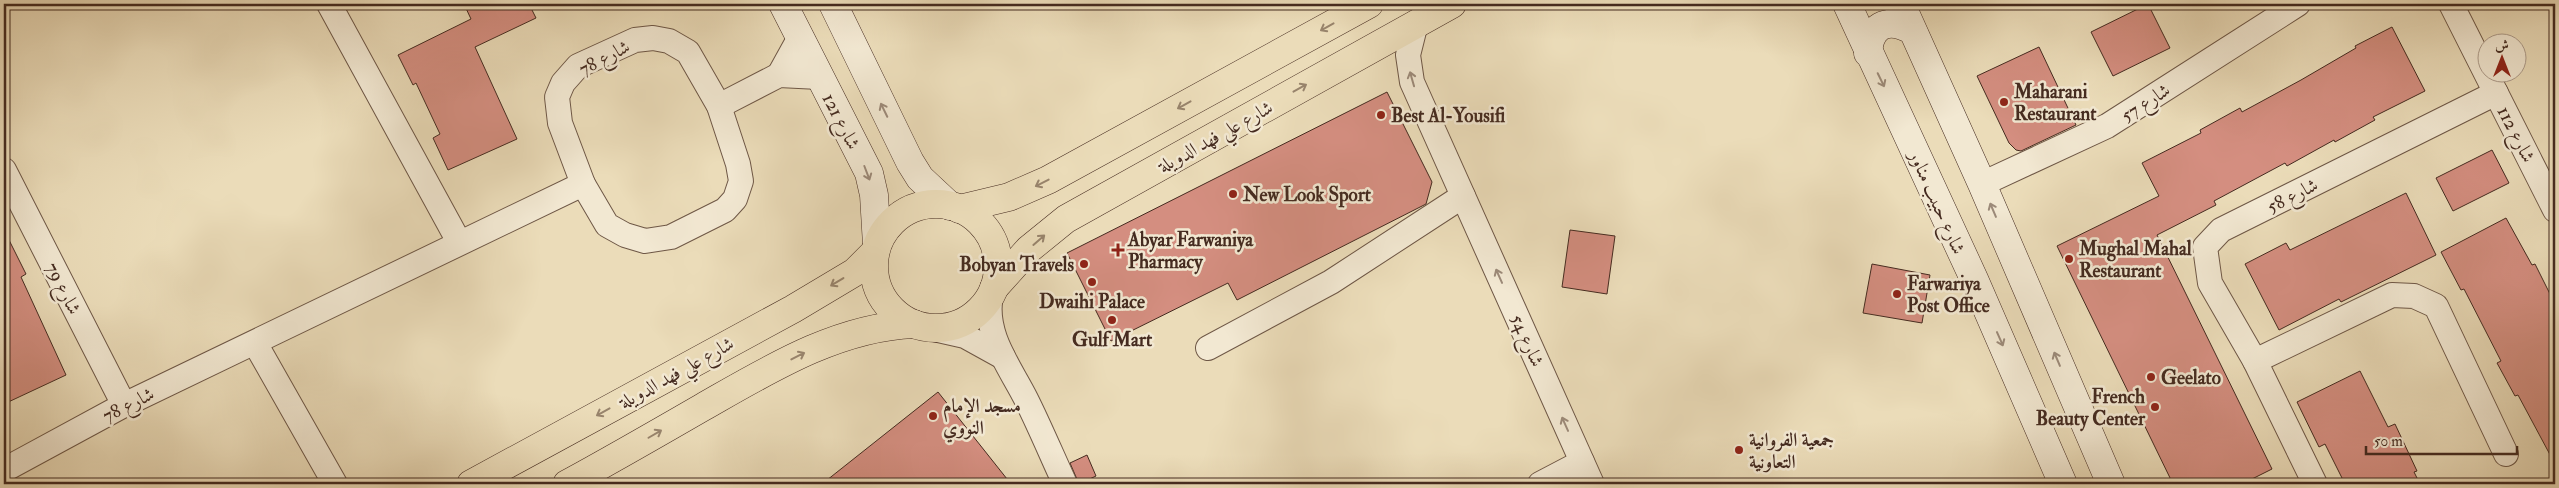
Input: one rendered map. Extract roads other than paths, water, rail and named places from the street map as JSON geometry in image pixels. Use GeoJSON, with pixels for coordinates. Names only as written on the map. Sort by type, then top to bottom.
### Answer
{"type":"FeatureCollection","features":[{"type":"Feature","properties":{"kind":"main road"},"geometry":{"type":"LineString","coordinates":[[955,208],[1008,197],[1042,183],[1369,4]]}},
{"type":"Feature","properties":{"kind":"main road","name":"شارع علي فهد الدويلة"},"geometry":{"type":"LineString","coordinates":[[992,292],[1029,249],[1066,219],[1452,4]]}},
{"type":"Feature","properties":{"kind":"main road"},"geometry":{"type":"LineString","coordinates":[[567,484],[748,382],[811,350],[870,330],[920,326],[945,327],[963,322],[979,310],[992,292],[998,265],[993,242],[985,228],[973,217],[955,208],[932,204],[907,212],[886,229],[876,249],[874,270],[878,287],[886,303],[898,316],[920,326]]}},
{"type":"Feature","properties":{"kind":"main road","name":"شارع علي فهد الدويلة"},"geometry":{"type":"LineString","coordinates":[[471,484],[793,309],[855,272],[876,249]]}},
{"type":"Feature","properties":{"kind":"street"},"geometry":{"type":"LineString","coordinates":[[329,4],[459,242]]}},
{"type":"Feature","properties":{"kind":"street","name":"شارع 121"},"geometry":{"type":"LineString","coordinates":[[783,4],[869,173],[874,195],[876,249]]}},
{"type":"Feature","properties":{"kind":"street"},"geometry":{"type":"LineString","coordinates":[[833,4],[910,162],[920,178],[955,208]]}},
{"type":"Feature","properties":{"kind":"street","name":"شارع حبيب مناور"},"geometry":{"type":"LineString","coordinates":[[1847,4],[1974,279],[2063,484]]}},
{"type":"Feature","properties":{"kind":"street","name":"شارع 57"},"geometry":{"type":"LineString","coordinates":[[1982,184],[2107,126],[2298,4]]}},
{"type":"Feature","properties":{"kind":"street","name":"شارع 112"},"geometry":{"type":"LineString","coordinates":[[2451,4],[2555,210]]}},
{"type":"Feature","properties":{"kind":"street"},"geometry":{"type":"LineString","coordinates":[[1868,53],[1869,41],[1875,30],[1886,24],[1899,23],[1904,10]]}},
{"type":"Feature","properties":{"kind":"street"},"geometry":{"type":"LineString","coordinates":[[1904,10],[1982,184],[2111,484]]}},
{"type":"Feature","properties":{"kind":"street","name":"شارع 54"},"geometry":{"type":"LineString","coordinates":[[1416,23],[1408,55],[1412,82],[1592,484]]}},
{"type":"Feature","properties":{"kind":"street"},"geometry":{"type":"LineString","coordinates":[[778,75],[800,37]]}},
{"type":"Feature","properties":{"kind":"street","name":"شارع 78"},"geometry":{"type":"LineString","coordinates":[[653,38],[669,41],[688,52],[719,106],[738,164],[740,181],[735,199],[725,210],[671,237],[645,241],[625,235],[607,225],[583,184],[560,123],[557,97],[563,84],[578,66],[635,40],[653,38]]}},
{"type":"Feature","properties":{"kind":"street"},"geometry":{"type":"LineString","coordinates":[[719,106],[778,75],[820,77]]}},
{"type":"Feature","properties":{"kind":"street","name":"شارع 58"},"geometry":{"type":"LineString","coordinates":[[2315,484],[2255,361],[2210,283],[2206,247],[2221,230],[2496,93]]}},
{"type":"Feature","properties":{"kind":"street","name":"شارع 79"},"geometry":{"type":"LineString","coordinates":[[4,170],[124,405]]}},
{"type":"Feature","properties":{"kind":"street","name":"شارع 78"},"geometry":{"type":"LineString","coordinates":[[10,484],[4,471],[124,405],[255,343],[459,242],[583,184]]}},
{"type":"Feature","properties":{"kind":"street"},"geometry":{"type":"LineString","coordinates":[[1208,348],[1331,282],[1463,196]]}},
{"type":"Feature","properties":{"kind":"street"},"geometry":{"type":"LineString","coordinates":[[992,292],[990,319],[994,338],[1026,400],[1065,484]]}},
{"type":"Feature","properties":{"kind":"street"},"geometry":{"type":"LineString","coordinates":[[2255,361],[2392,295],[2414,296],[2436,306],[2506,454]]}},
{"type":"Feature","properties":{"kind":"street"},"geometry":{"type":"LineString","coordinates":[[920,326],[965,336],[1003,357]]}},
{"type":"Feature","properties":{"kind":"street"},"geometry":{"type":"LineString","coordinates":[[255,343],[335,484]]}},
{"type":"Feature","properties":{"kind":"street"},"geometry":{"type":"LineString","coordinates":[[1540,484],[1582,462]]}},
{"type":"Feature","properties":{"kind":"place","name":"Maharani Restaurant"},"geometry":{"type":"Point","coordinates":[2004,102]}},
{"type":"Feature","properties":{"kind":"place","name":"Best Al-Yousifi"},"geometry":{"type":"Point","coordinates":[1381,115]}},
{"type":"Feature","properties":{"kind":"place","name":"New Look Sport"},"geometry":{"type":"Point","coordinates":[1233,194]}},
{"type":"Feature","properties":{"kind":"place","name":"Abyar Farwaniya Pharmacy"},"geometry":{"type":"Point","coordinates":[1118,250]}},
{"type":"Feature","properties":{"kind":"place","name":"Mughal Mahal Restaurant"},"geometry":{"type":"Point","coordinates":[2069,259]}},
{"type":"Feature","properties":{"kind":"place","name":"Bobyan Travels"},"geometry":{"type":"Point","coordinates":[1084,264]}},
{"type":"Feature","properties":{"kind":"place","name":"Dwaihi Palace"},"geometry":{"type":"Point","coordinates":[1092,282]}},
{"type":"Feature","properties":{"kind":"place","name":"Farwariya Post Office"},"geometry":{"type":"Point","coordinates":[1897,294]}},
{"type":"Feature","properties":{"kind":"place","name":"Gulf Mart"},"geometry":{"type":"Point","coordinates":[1112,320]}},
{"type":"Feature","properties":{"kind":"place","name":"Geelato"},"geometry":{"type":"Point","coordinates":[2151,377]}},
{"type":"Feature","properties":{"kind":"place","name":"French Beauty Center"},"geometry":{"type":"Point","coordinates":[2155,407]}},
{"type":"Feature","properties":{"kind":"place","name":"مسجد الإمام النووي"},"geometry":{"type":"Point","coordinates":[933,416]}},
{"type":"Feature","properties":{"kind":"place","name":"جمعية الفروانية التعاونية"},"geometry":{"type":"Point","coordinates":[1739,450]}}]}
